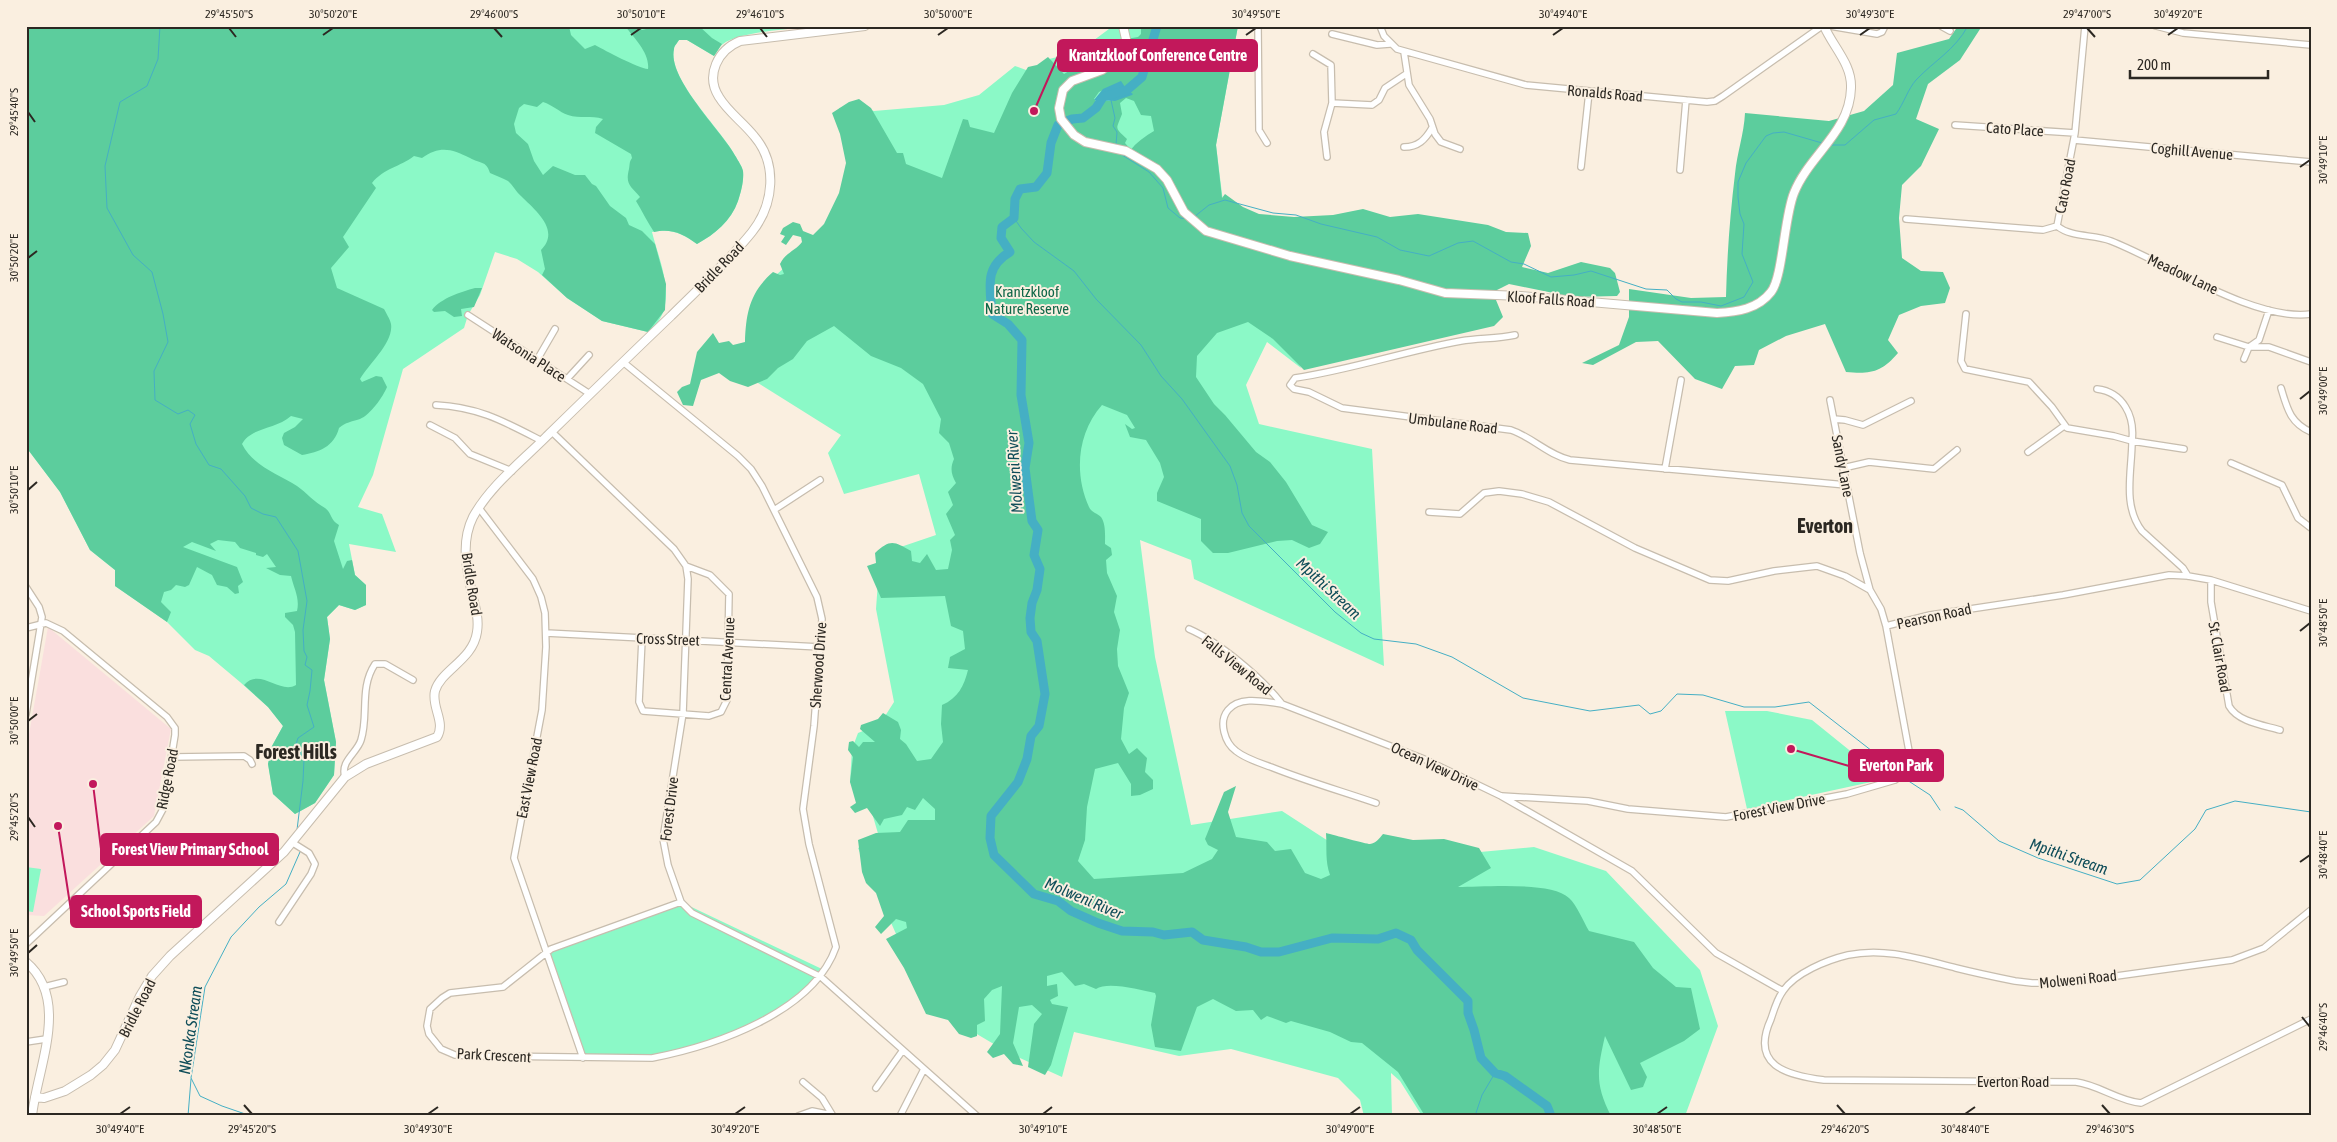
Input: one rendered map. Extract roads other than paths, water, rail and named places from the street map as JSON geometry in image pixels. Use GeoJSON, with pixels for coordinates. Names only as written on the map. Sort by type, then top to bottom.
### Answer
{"type":"FeatureCollection","features":[{"type":"Feature","properties":{"kind":"main road","name":"Bridle Road"},"geometry":{"type":"LineString","coordinates":[[33,1112],[48,1097],[78,1083],[103,1065],[115,1050],[140,996],[156,971],[293,843],[344,777],[366,764],[434,739],[440,733],[440,722],[434,698],[437,687],[469,651],[477,632],[477,617],[465,548],[469,528],[479,508],[512,471],[742,244],[761,218],[768,201],[770,174],[762,147],[755,136],[723,102],[717,92],[714,74],[719,56],[728,47],[740,41],[865,26]]}},
{"type":"Feature","properties":{"kind":"main road","name":"Kloof Falls Road"},"geometry":{"type":"LineString","coordinates":[[1123,26],[1126,39],[1118,58],[1102,70],[1072,81],[1063,90],[1059,108],[1063,122],[1079,139],[1096,146],[1117,148],[1157,169],[1166,180],[1184,212],[1206,231],[1290,256],[1400,280],[1445,293],[1521,296],[1717,313],[1749,308],[1763,300],[1774,289],[1794,192],[1845,116],[1851,87],[1846,64],[1823,26]]}},
{"type":"Feature","properties":{"kind":"main road"},"geometry":{"type":"LineString","coordinates":[[26,962],[38,975],[44,987],[49,1012],[33,1112]]}},
{"type":"Feature","properties":{"kind":"main road"},"geometry":{"type":"LineString","coordinates":[[35,1097],[48,1097],[38,1083]]}},
{"type":"Feature","properties":{"kind":"street"},"geometry":{"type":"LineString","coordinates":[[1258,26],[1258,119],[1259,130],[1267,143]]}},
{"type":"Feature","properties":{"kind":"street"},"geometry":{"type":"LineString","coordinates":[[1332,34],[1377,45],[1390,44],[1380,26]]}},
{"type":"Feature","properties":{"kind":"street","name":"Ronalds Road"},"geometry":{"type":"LineString","coordinates":[[1390,44],[1404,52],[1526,85],[1588,92],[1716,101],[1823,26]]}},
{"type":"Feature","properties":{"kind":"street"},"geometry":{"type":"LineString","coordinates":[[1830,26],[1877,34],[1882,32],[1885,26]]}},
{"type":"Feature","properties":{"kind":"street"},"geometry":{"type":"LineString","coordinates":[[1941,26],[1950,31]]}},
{"type":"Feature","properties":{"kind":"street","name":"Cato Road"},"geometry":{"type":"LineString","coordinates":[[1906,220],[2043,230],[2057,226],[2074,140],[2085,26]]}},
{"type":"Feature","properties":{"kind":"street"},"geometry":{"type":"LineString","coordinates":[[2156,26],[2183,33],[2311,45]]}},
{"type":"Feature","properties":{"kind":"street"},"geometry":{"type":"LineString","coordinates":[[1404,52],[1406,74],[1412,89],[1430,119],[1432,128],[1441,142],[1460,149]]}},
{"type":"Feature","properties":{"kind":"street"},"geometry":{"type":"LineString","coordinates":[[1313,54],[1332,65],[1332,103],[1324,132],[1327,157]]}},
{"type":"Feature","properties":{"kind":"street"},"geometry":{"type":"LineString","coordinates":[[1332,103],[1372,105],[1379,100],[1385,88],[1406,74]]}},
{"type":"Feature","properties":{"kind":"street"},"geometry":{"type":"LineString","coordinates":[[1581,166],[1588,92]]}},
{"type":"Feature","properties":{"kind":"street"},"geometry":{"type":"LineString","coordinates":[[1680,170],[1686,100]]}},
{"type":"Feature","properties":{"kind":"street","name":"Cato Place"},"geometry":{"type":"LineString","coordinates":[[1954,125],[2075,132]]}},
{"type":"Feature","properties":{"kind":"street"},"geometry":{"type":"LineString","coordinates":[[1404,146],[1416,146],[1421,143],[1432,128]]}},
{"type":"Feature","properties":{"kind":"street","name":"Coghill Avenue"},"geometry":{"type":"LineString","coordinates":[[2074,140],[2311,162]]}},
{"type":"Feature","properties":{"kind":"street","name":"Meadow Lane"},"geometry":{"type":"LineString","coordinates":[[2057,226],[2068,232],[2110,241],[2219,292],[2269,310],[2294,316],[2311,314]]}},
{"type":"Feature","properties":{"kind":"street"},"geometry":{"type":"LineString","coordinates":[[2244,359],[2249,346],[2258,340],[2269,310]]}},
{"type":"Feature","properties":{"kind":"street"},"geometry":{"type":"LineString","coordinates":[[1966,314],[1961,361],[1965,369],[2029,382],[2057,413],[2064,426]]}},
{"type":"Feature","properties":{"kind":"street","name":"Watsonia Place"},"geometry":{"type":"LineString","coordinates":[[468,315],[590,394]]}},
{"type":"Feature","properties":{"kind":"street"},"geometry":{"type":"LineString","coordinates":[[537,360],[555,329]]}},
{"type":"Feature","properties":{"kind":"street","name":"Umbulane Road"},"geometry":{"type":"LineString","coordinates":[[1515,335],[1462,341],[1412,351],[1318,375],[1295,378],[1290,385],[1296,390],[1309,392],[1342,408],[1511,430],[1526,436],[1558,456],[1570,460],[1846,485]]}},
{"type":"Feature","properties":{"kind":"street"},"geometry":{"type":"LineString","coordinates":[[2217,337],[2249,346],[2269,347],[2311,362]]}},
{"type":"Feature","properties":{"kind":"street"},"geometry":{"type":"LineString","coordinates":[[567,379],[589,355]]}},
{"type":"Feature","properties":{"kind":"street","name":"Sherwood Drive"},"geometry":{"type":"LineString","coordinates":[[623,362],[745,462],[757,477],[817,597],[822,619],[814,726],[804,808],[809,844],[836,947],[821,977]]}},
{"type":"Feature","properties":{"kind":"street"},"geometry":{"type":"LineString","coordinates":[[1665,469],[1680,380]]}},
{"type":"Feature","properties":{"kind":"street"},"geometry":{"type":"LineString","coordinates":[[2281,388],[2290,417],[2298,426],[2311,432]]}},
{"type":"Feature","properties":{"kind":"street"},"geometry":{"type":"LineString","coordinates":[[2097,389],[2112,394],[2125,406],[2132,421],[2129,499],[2137,524],[2142,531],[2183,568],[2188,576]]}},
{"type":"Feature","properties":{"kind":"street","name":"Sandy Lane"},"geometry":{"type":"LineString","coordinates":[[1830,400],[1846,485],[1870,590]]}},
{"type":"Feature","properties":{"kind":"street"},"geometry":{"type":"LineString","coordinates":[[1834,419],[1863,425],[1911,401]]}},
{"type":"Feature","properties":{"kind":"street"},"geometry":{"type":"LineString","coordinates":[[436,405],[463,407],[484,412],[542,441]]}},
{"type":"Feature","properties":{"kind":"street"},"geometry":{"type":"LineString","coordinates":[[430,425],[455,438],[470,454],[512,471]]}},
{"type":"Feature","properties":{"kind":"street"},"geometry":{"type":"LineString","coordinates":[[2028,452],[2064,426],[2132,441],[2184,449]]}},
{"type":"Feature","properties":{"kind":"street"},"geometry":{"type":"LineString","coordinates":[[552,432],[667,542],[686,566]]}},
{"type":"Feature","properties":{"kind":"street"},"geometry":{"type":"LineString","coordinates":[[1843,468],[1869,462],[1934,469],[1957,450]]}},
{"type":"Feature","properties":{"kind":"street"},"geometry":{"type":"LineString","coordinates":[[2231,463],[2282,485],[2298,518],[2311,528]]}},
{"type":"Feature","properties":{"kind":"street"},"geometry":{"type":"LineString","coordinates":[[774,510],[820,480]]}},
{"type":"Feature","properties":{"kind":"street"},"geometry":{"type":"LineString","coordinates":[[1429,512],[1460,514],[1479,497],[1490,492],[1522,494],[1550,502],[1635,548],[1710,580],[1728,581],[1774,571],[1817,566],[1845,576],[1870,590]]}},
{"type":"Feature","properties":{"kind":"street","name":"East View Road"},"geometry":{"type":"LineString","coordinates":[[479,508],[537,587],[545,613],[546,633],[542,710],[514,858],[583,1058]]}},
{"type":"Feature","properties":{"kind":"street","name":"Forest Drive"},"geometry":{"type":"LineString","coordinates":[[681,902],[668,865],[663,839],[683,713],[688,579],[686,566]]}},
{"type":"Feature","properties":{"kind":"street","name":"Central Avenue"},"geometry":{"type":"LineString","coordinates":[[642,638],[640,708],[650,713],[683,713],[709,716],[722,712],[727,700],[730,642],[729,594],[710,575],[686,566]]}},
{"type":"Feature","properties":{"kind":"street","name":"Pearson Road"},"geometry":{"type":"LineString","coordinates":[[1870,590],[1881,609],[1886,626],[1930,615],[2064,595],[2169,575],[2211,580],[2311,611]]}},
{"type":"Feature","properties":{"kind":"street","name":"St. Clair Road"},"geometry":{"type":"LineString","coordinates":[[2211,580],[2211,602],[2229,706],[2235,713],[2248,720],[2280,730]]}},
{"type":"Feature","properties":{"kind":"street"},"geometry":{"type":"LineString","coordinates":[[26,587],[39,608],[42,623],[26,714]]}},
{"type":"Feature","properties":{"kind":"street"},"geometry":{"type":"LineString","coordinates":[[26,628],[42,623]]}},
{"type":"Feature","properties":{"kind":"street","name":"Ridge Road"},"geometry":{"type":"LineString","coordinates":[[26,944],[156,822],[163,809],[173,757],[175,728],[167,716],[63,631],[51,624],[42,623]]}},
{"type":"Feature","properties":{"kind":"street","name":"Forest View Drive"},"geometry":{"type":"LineString","coordinates":[[1501,796],[1588,801],[1628,809],[1726,817],[1847,794],[1895,780],[1903,774],[1909,751],[1886,626]]}},
{"type":"Feature","properties":{"kind":"street","name":"Falls View Road"},"geometry":{"type":"LineString","coordinates":[[1189,629],[1214,642],[1263,683],[1282,704]]}},
{"type":"Feature","properties":{"kind":"street","name":"Cross Street"},"geometry":{"type":"LineString","coordinates":[[546,633],[820,647]]}},
{"type":"Feature","properties":{"kind":"street"},"geometry":{"type":"LineString","coordinates":[[344,777],[344,765],[362,738],[364,694],[375,664],[385,664],[413,680]]}},
{"type":"Feature","properties":{"kind":"street","name":"Ocean View Drive"},"geometry":{"type":"LineString","coordinates":[[1376,803],[1250,759],[1230,746],[1224,728],[1225,714],[1232,706],[1239,703],[1259,701],[1282,704],[1424,759],[1501,796],[1632,871],[1716,953],[1783,991]]}},
{"type":"Feature","properties":{"kind":"street"},"geometry":{"type":"LineString","coordinates":[[173,757],[244,756],[252,764]]}},
{"type":"Feature","properties":{"kind":"street"},"geometry":{"type":"LineString","coordinates":[[279,922],[311,874],[315,864],[309,853],[293,843]]}},
{"type":"Feature","properties":{"kind":"street"},"geometry":{"type":"LineString","coordinates":[[681,902],[692,913],[821,977],[977,1116]]}},
{"type":"Feature","properties":{"kind":"street","name":"Park Crescent"},"geometry":{"type":"LineString","coordinates":[[681,902],[546,951],[503,987],[457,992],[442,998],[430,1009],[427,1026],[429,1034],[441,1049],[455,1054],[652,1058],[711,1043],[790,1005],[821,977]]}},
{"type":"Feature","properties":{"kind":"street","name":"Molweni Road"},"geometry":{"type":"LineString","coordinates":[[1783,991],[1794,980],[1824,964],[1848,955],[1868,952],[1886,952],[1908,956],[1975,973],[2032,983],[2066,983],[2232,960],[2264,948],[2311,910]]}},
{"type":"Feature","properties":{"kind":"street"},"geometry":{"type":"LineString","coordinates":[[44,987],[64,982]]}},
{"type":"Feature","properties":{"kind":"street","name":"Everton Road"},"geometry":{"type":"LineString","coordinates":[[1783,991],[1766,1029],[1763,1044],[1771,1062],[1794,1075],[1824,1080],[2076,1082],[2094,1086],[2132,1102],[2141,1103],[2311,1019]]}},
{"type":"Feature","properties":{"kind":"street"},"geometry":{"type":"LineString","coordinates":[[26,1042],[46,1039]]}},
{"type":"Feature","properties":{"kind":"street"},"geometry":{"type":"LineString","coordinates":[[876,1088],[903,1050]]}},
{"type":"Feature","properties":{"kind":"street"},"geometry":{"type":"LineString","coordinates":[[900,1116],[924,1069]]}},
{"type":"Feature","properties":{"kind":"street"},"geometry":{"type":"LineString","coordinates":[[803,1082],[822,1098],[833,1116]]}},
{"type":"Feature","properties":{"kind":"street"},"geometry":{"type":"LineString","coordinates":[[798,1116],[812,1111],[833,1116]]}},
{"type":"Feature","properties":{"kind":"water"},"geometry":{"type":"Polygon","coordinates":[[[1121,81],[1132,95],[1115,101],[1094,100],[1103,89],[1121,81]]]}},
{"type":"Feature","properties":{"kind":"waterway","name":"Nkonka Stream"},"geometry":{"type":"LineString","coordinates":[[160,26],[158,59],[147,86],[120,102],[105,166],[107,208],[133,255],[152,272],[163,314],[168,342],[154,371],[155,400],[178,414],[188,410],[195,415],[190,424],[196,444],[209,465],[221,469],[245,496],[251,508],[263,514],[276,517],[298,551],[307,601],[303,630],[304,651],[307,657],[305,665],[312,670],[307,705],[314,727],[298,738],[296,744],[304,759],[297,830]]}},
{"type":"Feature","properties":{"kind":"waterway","name":"Molweni River"},"geometry":{"type":"LineString","coordinates":[[1157,26],[1142,77],[1127,90],[1103,97],[1096,108],[1083,118],[1072,119],[1058,125],[1051,143],[1047,173],[1036,187],[1020,189],[1015,199],[1014,218],[1002,227],[1001,238],[1010,252],[996,264],[992,271],[990,286],[992,314],[1008,324],[1022,340],[1021,395],[1029,443],[1025,468],[1032,521],[1038,530],[1034,555],[1040,569],[1030,618],[1031,632],[1037,641],[1045,694],[1039,726],[1031,736],[1027,759],[1018,782],[991,816],[990,838],[994,855],[1034,894],[1058,901],[1071,911],[1122,931],[1153,932],[1164,935],[1192,932],[1203,940],[1246,947],[1261,952],[1279,952],[1332,938],[1378,939],[1396,933],[1411,940],[1417,950],[1468,1001],[1468,1013],[1481,1058],[1495,1073],[1505,1076],[1547,1106],[1551,1116]]}},
{"type":"Feature","properties":{"kind":"waterway"},"geometry":{"type":"LineString","coordinates":[[1831,145],[1845,145],[1874,120],[1896,114],[1916,80],[1957,42],[1968,26]]}},
{"type":"Feature","properties":{"kind":"waterway"},"geometry":{"type":"LineString","coordinates":[[1111,100],[1115,118],[1113,126],[1117,132],[1116,145]]}},
{"type":"Feature","properties":{"kind":"waterway"},"geometry":{"type":"LineString","coordinates":[[1194,217],[1209,205],[1225,200],[1273,213],[1296,215],[1321,224],[1377,237],[1400,250],[1429,256],[1458,243],[1473,241],[1511,262],[1524,264],[1551,277],[1591,271],[1646,289],[1667,290],[1682,302],[1701,302],[1721,306],[1744,297],[1753,282],[1742,254],[1744,224],[1740,214],[1738,197],[1738,182],[1746,163],[1766,136],[1773,133],[1784,132],[1822,143]]}},
{"type":"Feature","properties":{"kind":"waterway"},"geometry":{"type":"LineString","coordinates":[[1119,153],[1149,172],[1163,188],[1168,208],[1180,218],[1189,219]]}},
{"type":"Feature","properties":{"kind":"waterway","name":"Mpithi Stream"},"geometry":{"type":"LineString","coordinates":[[1014,218],[1034,242],[1074,271],[1096,299],[1141,345],[1161,376],[1182,399],[1230,466],[1237,485],[1242,513],[1249,526],[1335,612],[1361,633],[1374,639],[1416,644],[1452,657],[1523,698],[1590,711],[1639,705],[1650,714],[1661,711],[1677,694],[1703,695],[1744,707],[1775,707],[1809,702],[1899,772]]}},
{"type":"Feature","properties":{"kind":"waterway","name":"Mpithi Stream"},"geometry":{"type":"LineString","coordinates":[[1907,780],[1930,795],[1940,810]]}},
{"type":"Feature","properties":{"kind":"waterway","name":"Mpithi Stream"},"geometry":{"type":"LineString","coordinates":[[1955,807],[1963,810],[1999,841],[2038,858],[2117,884],[2140,880],[2195,829],[2206,810],[2235,801],[2311,812]]}},
{"type":"Feature","properties":{"kind":"waterway","name":"Nkonka Stream"},"geometry":{"type":"LineString","coordinates":[[251,1116],[200,1096],[191,1078],[205,987],[231,937],[259,907],[286,884],[300,852]]}},
{"type":"Feature","properties":{"kind":"waterway"},"geometry":{"type":"LineString","coordinates":[[1475,1116],[1482,1095],[1495,1073]]}},
{"type":"Feature","properties":{"kind":"waterway"},"geometry":{"type":"LineString","coordinates":[[188,1116],[191,1079]]}},
{"type":"Feature","properties":{"kind":"place","name":"Krantzkloof Conference Centre"},"geometry":{"type":"Point","coordinates":[1034,111]}},
{"type":"Feature","properties":{"kind":"place","name":"Everton Park"},"geometry":{"type":"Point","coordinates":[1791,749]}},
{"type":"Feature","properties":{"kind":"place","name":"Forest View Primary School"},"geometry":{"type":"Point","coordinates":[93,784]}},
{"type":"Feature","properties":{"kind":"place","name":"School Sports Field"},"geometry":{"type":"Point","coordinates":[58,826]}},
{"type":"Feature","properties":{"kind":"district","name":"Everton"},"geometry":{"type":"Point","coordinates":[1825,525]}},
{"type":"Feature","properties":{"kind":"district","name":"Forest Hills"},"geometry":{"type":"Point","coordinates":[296,751]}},
{"type":"Feature","properties":{"kind":"park label","name":"Krantzkloof Nature Reserve"},"geometry":{"type":"Point","coordinates":[1027,300]}}]}
